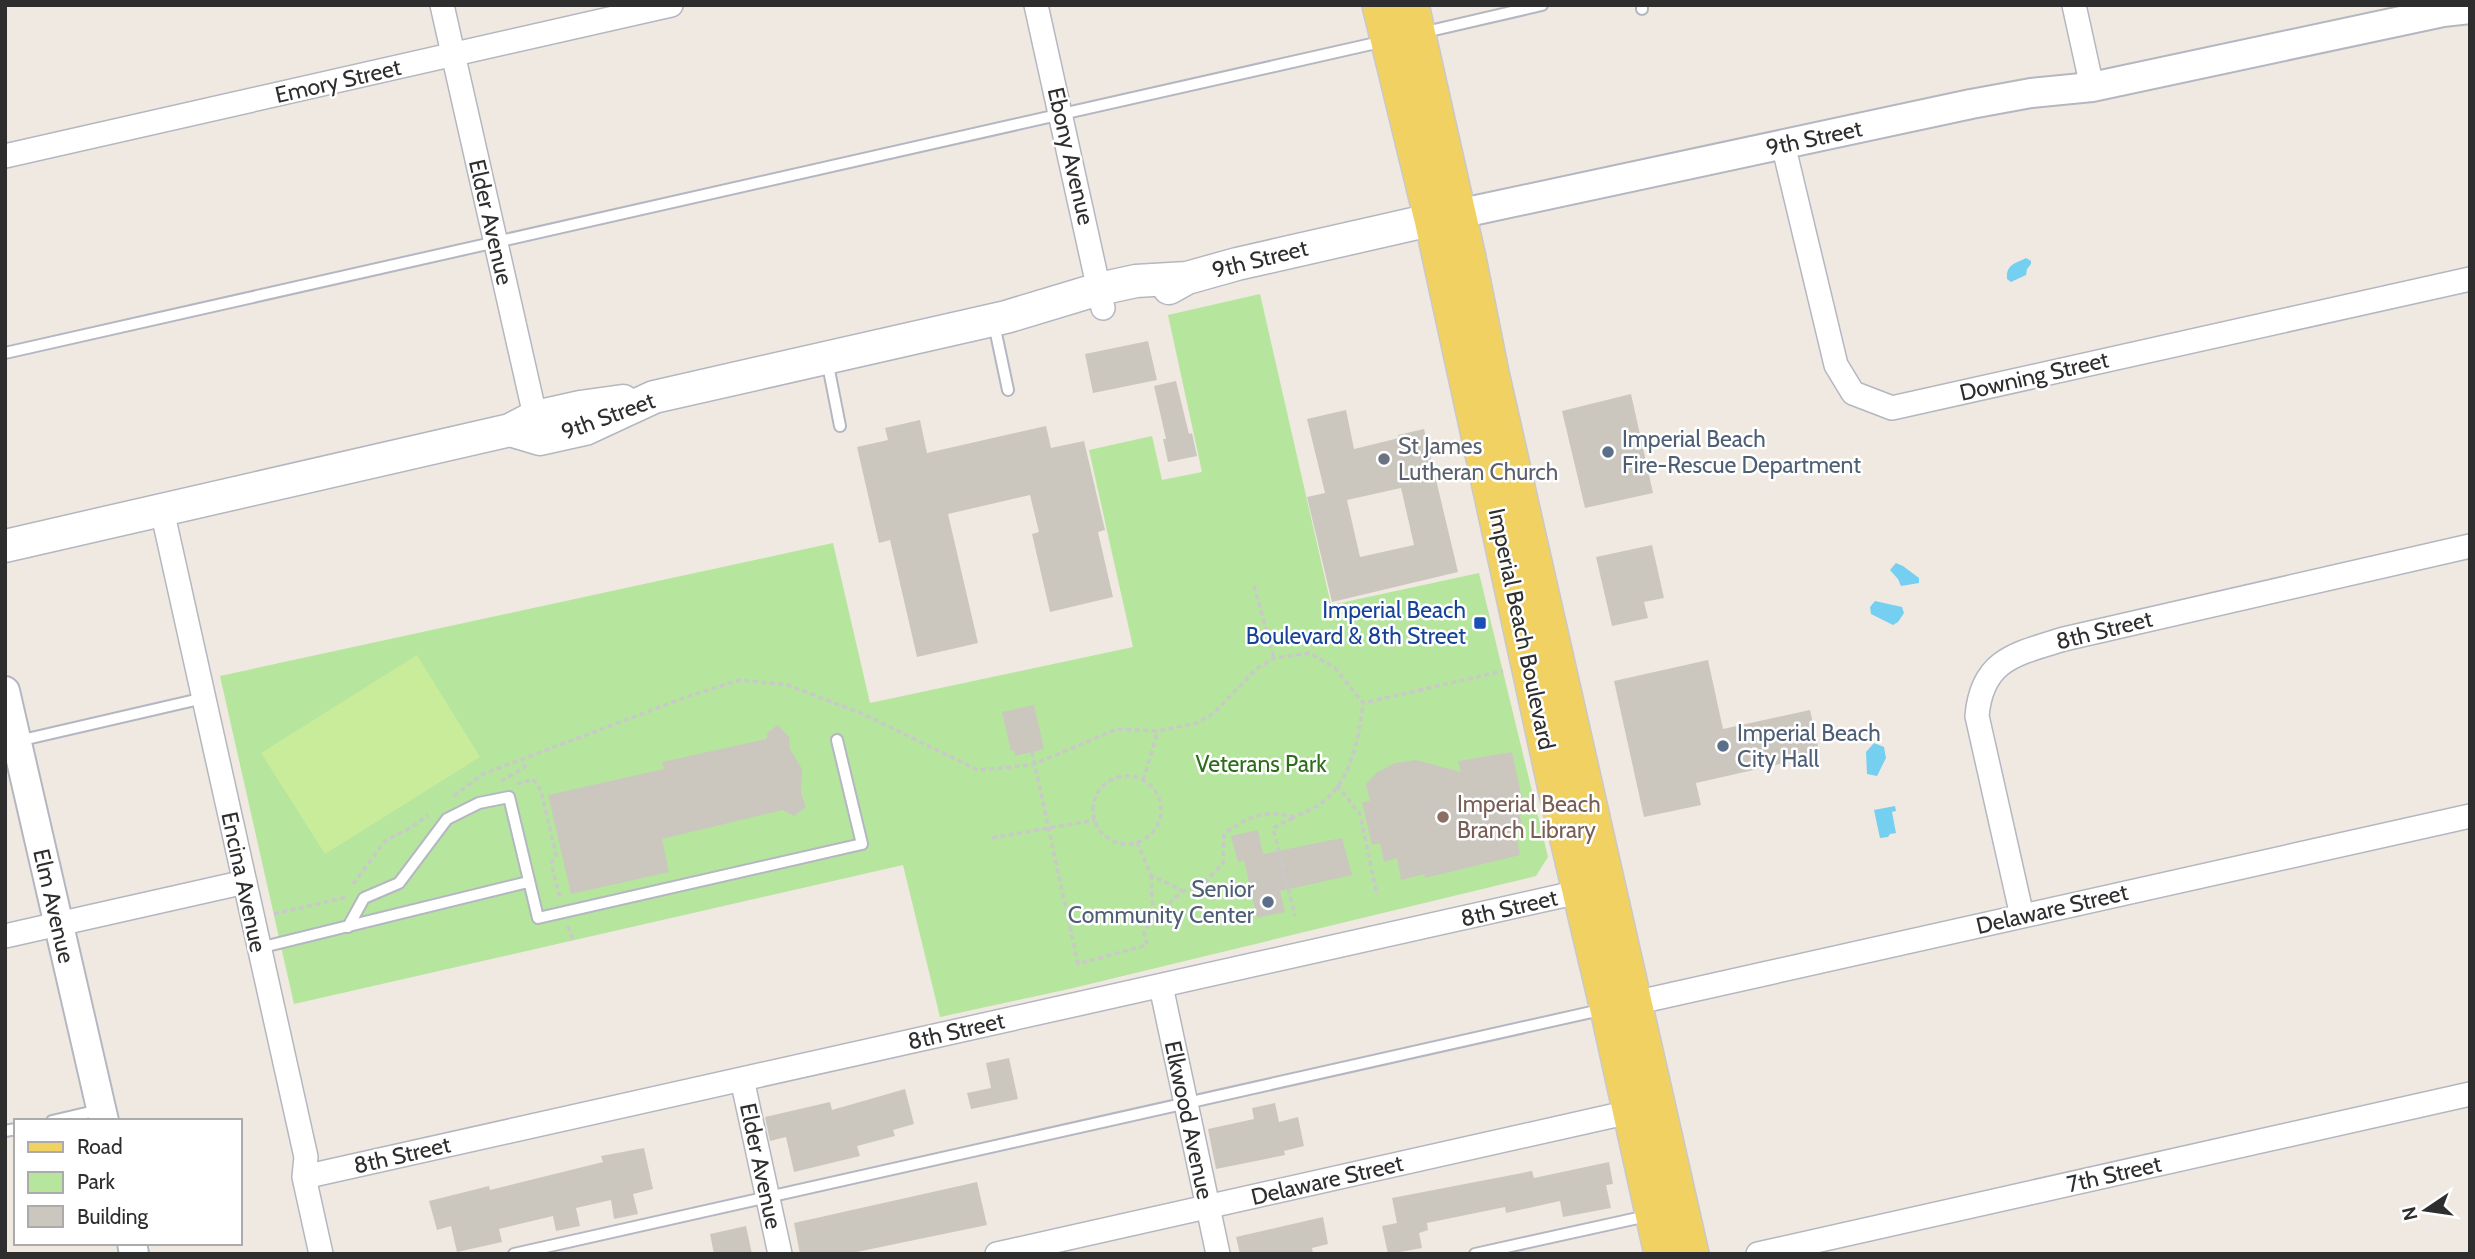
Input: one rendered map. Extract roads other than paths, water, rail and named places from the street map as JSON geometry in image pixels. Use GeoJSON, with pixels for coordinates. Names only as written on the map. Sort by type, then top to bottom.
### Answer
{"type":"FeatureCollection","features":[{"type":"Feature","properties":{"kind":"main road","name":"Imperial Beach Boulevard"},"geometry":{"type":"LineString","coordinates":[[1380,5],[1404,31],[1445,216],[1494,386],[1594,889],[1644,1108],[1691,1254]]}},
{"type":"Feature","properties":{"kind":"main road","name":"9th Street"},"geometry":{"type":"LineString","coordinates":[[5,546],[528,429],[585,429],[654,397],[1047,306],[1157,295],[1187,278],[1237,264],[1445,216]]}},
{"type":"Feature","properties":{"kind":"main road","name":"Imperial Beach Boulevard"},"geometry":{"type":"LineString","coordinates":[[1644,1108],[1654,1214],[1662,1254]]}},
{"type":"Feature","properties":{"kind":"street","name":"Elder Avenue"},"geometry":{"type":"LineString","coordinates":[[442,5],[496,243],[528,429]]}},
{"type":"Feature","properties":{"kind":"street","name":"Emory Street"},"geometry":{"type":"LineString","coordinates":[[5,156],[671,5]]}},
{"type":"Feature","properties":{"kind":"street","name":"Ebony Avenue"},"geometry":{"type":"LineString","coordinates":[[1036,5],[1101,299]]}},
{"type":"Feature","properties":{"kind":"street"},"geometry":{"type":"LineString","coordinates":[[2074,5],[2092,87]]}},
{"type":"Feature","properties":{"kind":"street","name":"9th Street"},"geometry":{"type":"LineString","coordinates":[[1445,216],[1971,104],[2031,93],[2092,87],[2459,9]]}},
{"type":"Feature","properties":{"kind":"street","name":"Downing Street"},"geometry":{"type":"LineString","coordinates":[[1783,145],[1836,365],[1853,393],[1892,408],[2470,279]]}},
{"type":"Feature","properties":{"kind":"street","name":"Encina Avenue"},"geometry":{"type":"LineString","coordinates":[[162,510],[306,1157],[304,1177],[321,1254]]}},
{"type":"Feature","properties":{"kind":"street","name":"8th Street"},"geometry":{"type":"LineString","coordinates":[[2022,916],[1977,716],[1981,690],[1999,664],[2021,652],[2064,639],[2470,546]]}},
{"type":"Feature","properties":{"kind":"street","name":"Elm Avenue"},"geometry":{"type":"LineString","coordinates":[[5,691],[11,743],[59,924],[103,1115]]}},
{"type":"Feature","properties":{"kind":"street","name":"Delaware Street"},"geometry":{"type":"LineString","coordinates":[[1621,1006],[2470,816]]}},
{"type":"Feature","properties":{"kind":"street"},"geometry":{"type":"LineString","coordinates":[[5,936],[245,882]]}},
{"type":"Feature","properties":{"kind":"street","name":"8th Street"},"geometry":{"type":"LineString","coordinates":[[304,1177],[1594,889]]}},
{"type":"Feature","properties":{"kind":"street","name":"Elkwood Avenue"},"geometry":{"type":"LineString","coordinates":[[1161,986],[1218,1254]]}},
{"type":"Feature","properties":{"kind":"street","name":"Elder Avenue"},"geometry":{"type":"LineString","coordinates":[[742,1079],[780,1254]]}},
{"type":"Feature","properties":{"kind":"street","name":"7th Street"},"geometry":{"type":"LineString","coordinates":[[1758,1254],[2470,1094]]}},
{"type":"Feature","properties":{"kind":"street","name":"Delaware Street"},"geometry":{"type":"LineString","coordinates":[[997,1254],[1644,1108]]}},
{"type":"Feature","properties":{"kind":"lane"},"geometry":{"type":"LineString","coordinates":[[5,353],[1061,114],[1404,31],[1542,5]]}},
{"type":"Feature","properties":{"kind":"lane"},"geometry":{"type":"LineString","coordinates":[[993,320],[1008,390]]}},
{"type":"Feature","properties":{"kind":"lane"},"geometry":{"type":"LineString","coordinates":[[827,358],[840,426]]}},
{"type":"Feature","properties":{"kind":"lane"},"geometry":{"type":"LineString","coordinates":[[11,743],[204,698]]}},
{"type":"Feature","properties":{"kind":"lane"},"geometry":{"type":"LineString","coordinates":[[348,927],[364,898],[399,883],[447,819],[479,803],[509,797],[538,918],[862,844],[837,740]]}},
{"type":"Feature","properties":{"kind":"lane"},"geometry":{"type":"LineString","coordinates":[[259,948],[528,882]]}},
{"type":"Feature","properties":{"kind":"lane"},"geometry":{"type":"LineString","coordinates":[[514,1254],[1621,1006]]}},
{"type":"Feature","properties":{"kind":"lane"},"geometry":{"type":"LineString","coordinates":[[69,1119],[103,1115]]}},
{"type":"Feature","properties":{"kind":"lane"},"geometry":{"type":"LineString","coordinates":[[1475,1254],[1654,1214]]}},
{"type":"Feature","properties":{"kind":"water"},"geometry":{"type":"Polygon","coordinates":[[[2026,258],[2031,264],[2026,275],[2011,282],[2007,279],[2010,267],[2026,258]]]}},
{"type":"Feature","properties":{"kind":"water"},"geometry":{"type":"Polygon","coordinates":[[[1896,563],[1919,578],[1919,583],[1901,586],[1890,570],[1896,563]]]}},
{"type":"Feature","properties":{"kind":"water"},"geometry":{"type":"Polygon","coordinates":[[[1875,601],[1902,607],[1904,613],[1893,625],[1871,614],[1870,607],[1875,601]]]}},
{"type":"Feature","properties":{"kind":"water"},"geometry":{"type":"Polygon","coordinates":[[[1874,743],[1884,747],[1886,758],[1877,776],[1867,774],[1866,752],[1874,743]]]}},
{"type":"Feature","properties":{"kind":"water"},"geometry":{"type":"Polygon","coordinates":[[[1895,806],[1896,811],[1892,812],[1896,833],[1880,838],[1874,810],[1895,806]]]}},
{"type":"Feature","properties":{"kind":"place","name":"Imperial Beach Fire-Rescue Department"},"geometry":{"type":"Point","coordinates":[1608,452]}},
{"type":"Feature","properties":{"kind":"place","name":"St James Lutheran Church"},"geometry":{"type":"Point","coordinates":[1384,459]}},
{"type":"Feature","properties":{"kind":"place","name":"Imperial Beach Boulevard & 8th Street"},"geometry":{"type":"Point","coordinates":[1480,623]}},
{"type":"Feature","properties":{"kind":"place","name":"Imperial Beach City Hall"},"geometry":{"type":"Point","coordinates":[1723,746]}},
{"type":"Feature","properties":{"kind":"place","name":"Imperial Beach Branch Library"},"geometry":{"type":"Point","coordinates":[1443,817]}},
{"type":"Feature","properties":{"kind":"place","name":"Senior Community Center"},"geometry":{"type":"Point","coordinates":[1268,902]}},
{"type":"Feature","properties":{"kind":"park label","name":"Veterans Park"},"geometry":{"type":"Point","coordinates":[1261,764]}}]}
